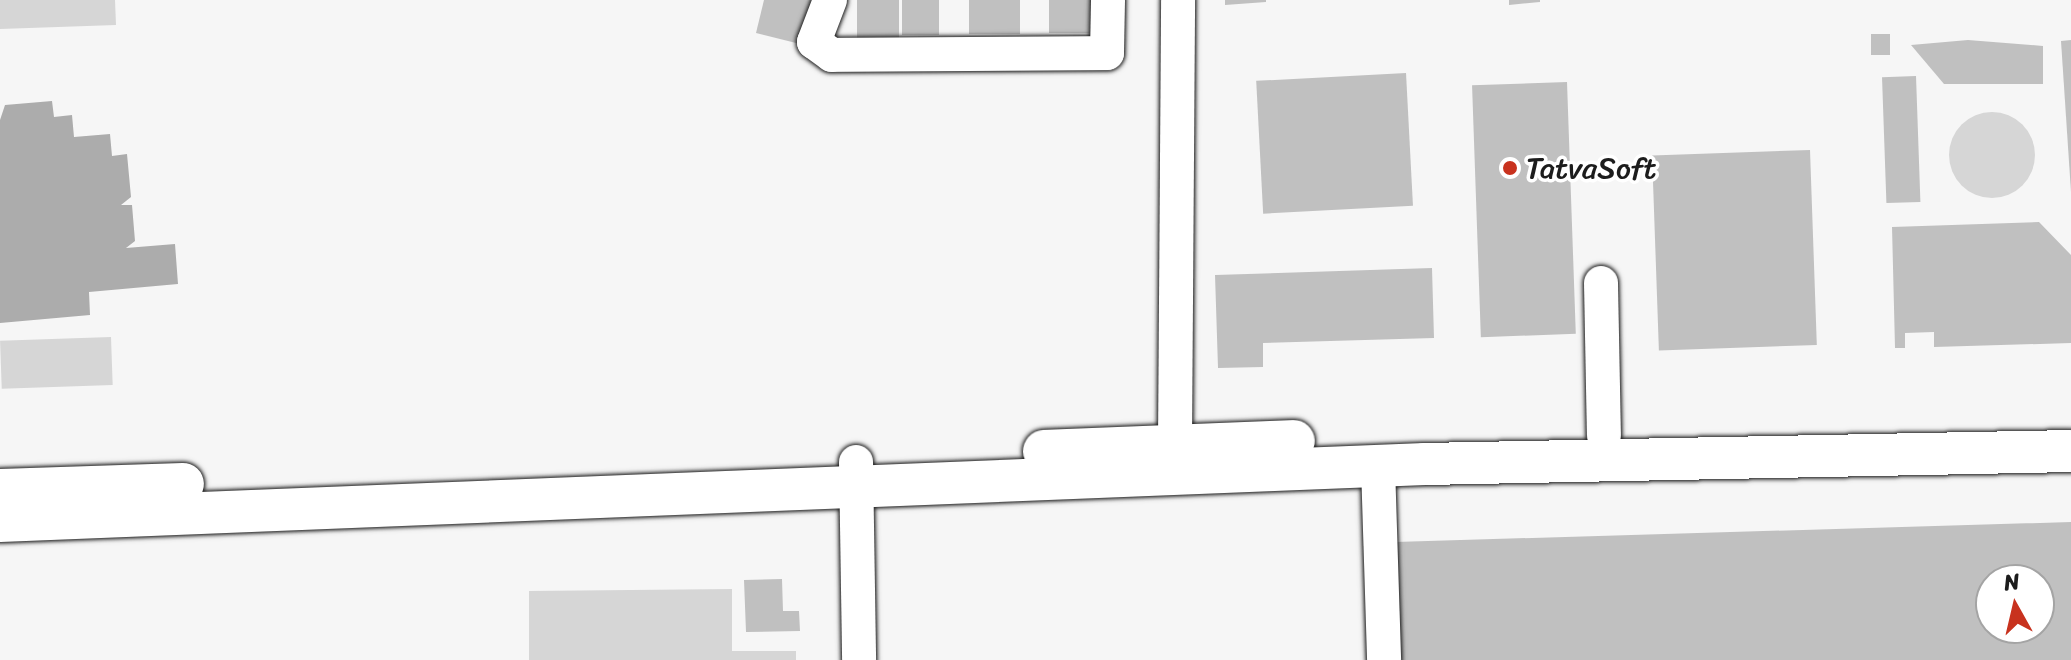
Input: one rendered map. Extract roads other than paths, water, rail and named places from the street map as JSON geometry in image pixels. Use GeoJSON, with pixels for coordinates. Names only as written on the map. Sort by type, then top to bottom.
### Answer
{"type":"FeatureCollection","features":[{"type":"Feature","properties":{"kind":"main road"},"geometry":{"type":"LineString","coordinates":[[0,521],[857,474],[1175,444],[2071,424]]}},
{"type":"Feature","properties":{"kind":"main road"},"geometry":{"type":"LineString","coordinates":[[0,490],[2071,451]]}},
{"type":"Feature","properties":{"kind":"street"},"geometry":{"type":"LineString","coordinates":[[830,0],[814,42],[832,55],[1107,53],[1108,0]]}},
{"type":"Feature","properties":{"kind":"street"},"geometry":{"type":"LineString","coordinates":[[1175,444],[1178,0]]}},
{"type":"Feature","properties":{"kind":"street"},"geometry":{"type":"LineString","coordinates":[[1601,283],[1604,435]]}},
{"type":"Feature","properties":{"kind":"street"},"geometry":{"type":"LineString","coordinates":[[1378,466],[1384,660]]}},
{"type":"Feature","properties":{"kind":"street"},"geometry":{"type":"LineString","coordinates":[[857,474],[859,660]]}},
{"type":"Feature","properties":{"kind":"place","name":"TatvaSoft"},"geometry":{"type":"Point","coordinates":[1510,168]}}]}
